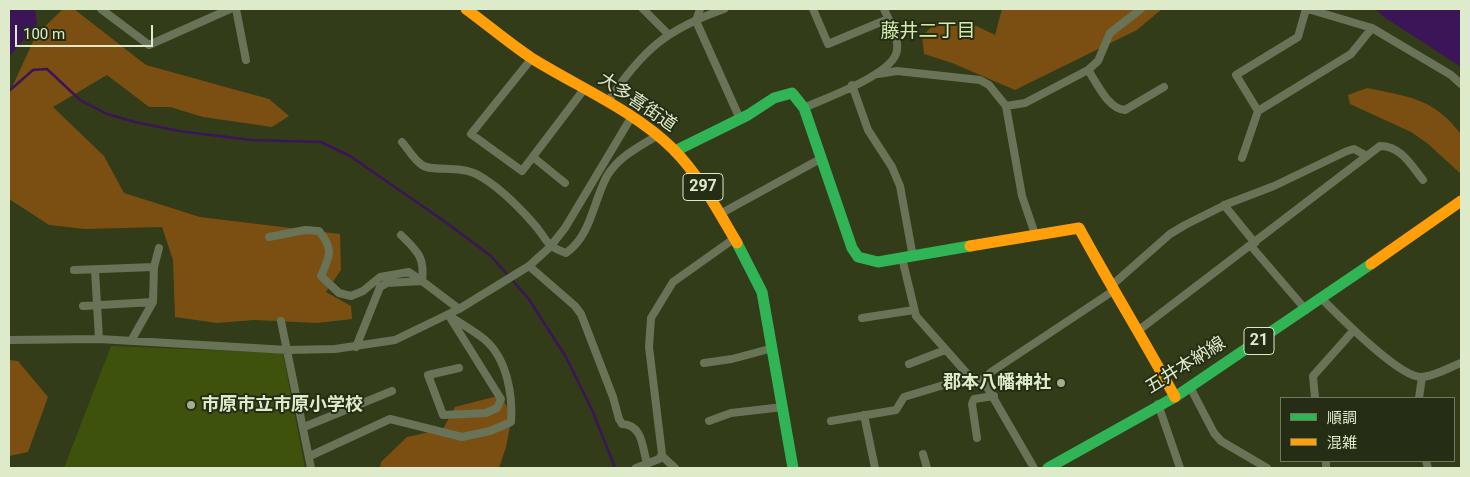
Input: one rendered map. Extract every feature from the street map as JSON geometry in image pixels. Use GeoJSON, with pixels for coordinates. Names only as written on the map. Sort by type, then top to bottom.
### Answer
{"type":"FeatureCollection","features":[{"type":"Feature","properties":{"kind":"main road","name":"大多喜街道"},"geometry":{"type":"LineString","coordinates":[[466,9],[532,58],[608,101],[658,135],[675,151],[702,185],[735,238],[762,292],[793,468]]}},
{"type":"Feature","properties":{"kind":"main road"},"geometry":{"type":"LineString","coordinates":[[675,151],[740,119],[785,93],[792,93],[804,108],[852,248],[858,257],[878,262],[1079,228],[1112,289],[1139,330],[1175,397]]}},
{"type":"Feature","properties":{"kind":"main road","name":"五井本納線"},"geometry":{"type":"LineString","coordinates":[[1048,468],[1158,404],[1175,397],[1306,310],[1461,201]]}},
{"type":"Feature","properties":{"kind":"street"},"geometry":{"type":"LineString","coordinates":[[101,9],[148,44],[230,9]]}},
{"type":"Feature","properties":{"kind":"street"},"geometry":{"type":"LineString","coordinates":[[236,9],[246,60]]}},
{"type":"Feature","properties":{"kind":"street"},"geometry":{"type":"LineString","coordinates":[[643,9],[668,34]]}},
{"type":"Feature","properties":{"kind":"street"},"geometry":{"type":"LineString","coordinates":[[700,9],[696,21],[740,119]]}},
{"type":"Feature","properties":{"kind":"street"},"geometry":{"type":"LineString","coordinates":[[814,9],[828,44],[888,19]]}},
{"type":"Feature","properties":{"kind":"street"},"geometry":{"type":"LineString","coordinates":[[878,74],[891,62],[898,50],[897,40],[884,9]]}},
{"type":"Feature","properties":{"kind":"street"},"geometry":{"type":"LineString","coordinates":[[1006,106],[1025,103],[1088,70],[1098,61],[1110,33],[1141,9]]}},
{"type":"Feature","properties":{"kind":"street"},"geometry":{"type":"LineString","coordinates":[[1258,112],[1236,75],[1298,37],[1307,9],[1372,28],[1451,75],[1461,84]]}},
{"type":"Feature","properties":{"kind":"street"},"geometry":{"type":"LineString","coordinates":[[608,101],[628,72],[668,34],[719,10]]}},
{"type":"Feature","properties":{"kind":"street"},"geometry":{"type":"LineString","coordinates":[[1242,158],[1258,112],[1351,54],[1372,28]]}},
{"type":"Feature","properties":{"kind":"street"},"geometry":{"type":"LineString","coordinates":[[532,58],[471,134],[522,171],[584,88]]}},
{"type":"Feature","properties":{"kind":"street"},"geometry":{"type":"LineString","coordinates":[[1088,70],[1111,104],[1119,110],[1125,110],[1164,87]]}},
{"type":"Feature","properties":{"kind":"street"},"geometry":{"type":"LineString","coordinates":[[804,108],[878,74],[897,71],[980,80],[989,85],[1006,106],[1022,196],[1035,234]]}},
{"type":"Feature","properties":{"kind":"street"},"geometry":{"type":"LineString","coordinates":[[852,85],[868,130],[892,167],[900,186],[907,257],[916,316],[970,377]]}},
{"type":"Feature","properties":{"kind":"street"},"geometry":{"type":"LineString","coordinates":[[9,340],[100,339],[288,350],[356,347],[394,340],[459,309],[528,266],[550,247],[565,228],[632,116]]}},
{"type":"Feature","properties":{"kind":"street"},"geometry":{"type":"LineString","coordinates":[[402,142],[422,166],[429,168],[458,168],[478,174],[508,197],[534,224],[550,247],[566,253],[576,246],[584,232],[607,176],[622,157],[658,135]]}},
{"type":"Feature","properties":{"kind":"street"},"geometry":{"type":"LineString","coordinates":[[1139,330],[1380,146],[1391,146],[1401,152],[1424,180]]}},
{"type":"Feature","properties":{"kind":"street"},"geometry":{"type":"LineString","coordinates":[[983,380],[990,372],[1112,289],[1170,234],[1224,205],[1274,186],[1347,151],[1354,149],[1367,156]]}},
{"type":"Feature","properties":{"kind":"street"},"geometry":{"type":"LineString","coordinates":[[534,157],[565,183]]}},
{"type":"Feature","properties":{"kind":"street"},"geometry":{"type":"LineString","coordinates":[[720,214],[822,158]]}},
{"type":"Feature","properties":{"kind":"street"},"geometry":{"type":"LineString","coordinates":[[1224,205],[1306,310]]}},
{"type":"Feature","properties":{"kind":"street"},"geometry":{"type":"LineString","coordinates":[[269,237],[305,230],[319,231],[327,240],[330,250],[321,276],[339,293],[351,296],[363,291],[380,276],[409,272],[459,309]]}},
{"type":"Feature","properties":{"kind":"street"},"geometry":{"type":"LineString","coordinates":[[401,235],[418,251],[424,265],[422,282]]}},
{"type":"Feature","properties":{"kind":"street"},"geometry":{"type":"LineString","coordinates":[[659,461],[649,347],[652,318],[673,282],[735,238]]}},
{"type":"Feature","properties":{"kind":"street"},"geometry":{"type":"LineString","coordinates":[[131,341],[153,302],[154,267],[159,248]]}},
{"type":"Feature","properties":{"kind":"street"},"geometry":{"type":"LineString","coordinates":[[528,266],[575,306],[581,314],[613,397],[619,420],[622,424],[630,424],[638,431],[641,467],[659,461],[675,468]]}},
{"type":"Feature","properties":{"kind":"street"},"geometry":{"type":"LineString","coordinates":[[74,270],[154,267]]}},
{"type":"Feature","properties":{"kind":"street"},"geometry":{"type":"LineString","coordinates":[[95,270],[100,339]]}},
{"type":"Feature","properties":{"kind":"street"},"geometry":{"type":"LineString","coordinates":[[356,347],[380,287],[387,283],[422,282]]}},
{"type":"Feature","properties":{"kind":"street"},"geometry":{"type":"LineString","coordinates":[[1322,299],[1354,330],[1410,374],[1422,377],[1461,363]]}},
{"type":"Feature","properties":{"kind":"street"},"geometry":{"type":"LineString","coordinates":[[83,306],[153,302]]}},
{"type":"Feature","properties":{"kind":"street"},"geometry":{"type":"LineString","coordinates":[[862,318],[914,310]]}},
{"type":"Feature","properties":{"kind":"street"},"geometry":{"type":"LineString","coordinates":[[448,315],[501,399],[497,408],[486,412],[443,415],[428,376],[460,368]]}},
{"type":"Feature","properties":{"kind":"street"},"geometry":{"type":"LineString","coordinates":[[310,456],[390,419],[462,437],[490,431],[511,422],[512,407],[508,381],[498,356],[486,340],[448,315]]}},
{"type":"Feature","properties":{"kind":"street"},"geometry":{"type":"LineString","coordinates":[[281,321],[311,468]]}},
{"type":"Feature","properties":{"kind":"street"},"geometry":{"type":"LineString","coordinates":[[1316,397],[1313,376],[1354,330]]}},
{"type":"Feature","properties":{"kind":"street"},"geometry":{"type":"LineString","coordinates":[[704,363],[732,359],[773,348]]}},
{"type":"Feature","properties":{"kind":"street"},"geometry":{"type":"LineString","coordinates":[[909,364],[945,350]]}},
{"type":"Feature","properties":{"kind":"street"},"geometry":{"type":"LineString","coordinates":[[831,421],[896,410],[904,397],[970,377],[983,380],[1034,468]]}},
{"type":"Feature","properties":{"kind":"street"},"geometry":{"type":"LineString","coordinates":[[1419,397],[1422,377]]}},
{"type":"Feature","properties":{"kind":"street"},"geometry":{"type":"LineString","coordinates":[[1190,387],[1214,433],[1221,441],[1267,468]]}},
{"type":"Feature","properties":{"kind":"street"},"geometry":{"type":"LineString","coordinates":[[304,427],[392,391]]}},
{"type":"Feature","properties":{"kind":"street"},"geometry":{"type":"LineString","coordinates":[[977,438],[972,404],[974,400],[994,396]]}},
{"type":"Feature","properties":{"kind":"street"},"geometry":{"type":"LineString","coordinates":[[1158,404],[1180,468]]}},
{"type":"Feature","properties":{"kind":"street"},"geometry":{"type":"LineString","coordinates":[[709,421],[731,413],[783,407]]}},
{"type":"Feature","properties":{"kind":"street"},"geometry":{"type":"LineString","coordinates":[[864,415],[875,468]]}},
{"type":"Feature","properties":{"kind":"street"},"geometry":{"type":"LineString","coordinates":[[923,454],[926,468]]}},
{"type":"Feature","properties":{"kind":"shaded area"},"geometry":{"type":"Polygon","coordinates":[[[9,9],[35,9],[37,24],[9,57],[9,9]]]}},
{"type":"Feature","properties":{"kind":"shaded area"},"geometry":{"type":"Polygon","coordinates":[[[63,9],[74,9],[146,65],[269,99],[289,116],[272,127],[203,117],[170,107],[149,107],[107,75],[53,107],[104,156],[124,193],[200,217],[340,234],[341,270],[326,292],[351,306],[352,319],[317,323],[254,320],[217,323],[175,317],[173,260],[162,227],[85,229],[49,225],[9,199],[9,94],[36,35],[63,9]]]}},
{"type":"Feature","properties":{"kind":"shaded area"},"geometry":{"type":"Polygon","coordinates":[[[1002,9],[1162,9],[1137,30],[1015,90],[952,63],[924,54],[922,36],[939,20],[966,21],[995,35],[1002,9]]]}},
{"type":"Feature","properties":{"kind":"shaded area"},"geometry":{"type":"Polygon","coordinates":[[[1375,9],[1461,9],[1461,67],[1384,17],[1375,9]]]}},
{"type":"Feature","properties":{"kind":"shaded area"},"geometry":{"type":"Polygon","coordinates":[[[1367,88],[1420,101],[1441,113],[1451,122],[1461,134],[1461,174],[1427,143],[1411,132],[1350,104],[1348,95],[1367,88]]]}},
{"type":"Feature","properties":{"kind":"shaded area","name":"市原市立市原小学校"},"geometry":{"type":"Polygon","coordinates":[[[111,346],[283,353],[305,468],[64,468],[111,346]]]}},
{"type":"Feature","properties":{"kind":"shaded area"},"geometry":{"type":"Polygon","coordinates":[[[9,360],[18,361],[48,397],[28,452],[9,456],[9,360]]]}},
{"type":"Feature","properties":{"kind":"shaded area"},"geometry":{"type":"Polygon","coordinates":[[[501,395],[512,417],[506,447],[499,468],[380,468],[381,462],[407,437],[443,429],[455,407],[501,395]]]}},
{"type":"Feature","properties":{"kind":"waterway"},"geometry":{"type":"LineString","coordinates":[[9,91],[33,70],[47,69],[80,100],[107,114],[179,131],[251,140],[321,142],[350,156],[491,256],[528,298],[566,357],[593,412],[615,468]]}},
{"type":"Feature","properties":{"kind":"traffic: fast"},"geometry":{"type":"LineString","coordinates":[[675,151],[748,115],[774,98],[792,93],[804,108],[852,248],[858,257],[878,262],[970,246]]}},
{"type":"Feature","properties":{"kind":"traffic: fast"},"geometry":{"type":"LineString","coordinates":[[737,243],[762,292],[793,468]]}},
{"type":"Feature","properties":{"kind":"traffic: fast"},"geometry":{"type":"LineString","coordinates":[[1048,468],[1175,397],[1371,264]]}},
{"type":"Feature","properties":{"kind":"traffic: slow"},"geometry":{"type":"LineString","coordinates":[[466,9],[533,59],[624,111],[657,135],[683,159],[692,171],[737,243]]}},
{"type":"Feature","properties":{"kind":"traffic: slow"},"geometry":{"type":"LineString","coordinates":[[1371,264],[1461,201]]}},
{"type":"Feature","properties":{"kind":"traffic: slow"},"geometry":{"type":"LineString","coordinates":[[970,246],[1079,228],[1175,397]]}},
{"type":"Feature","properties":{"kind":"place","name":"郡本八幡神社"},"geometry":{"type":"Point","coordinates":[1061,383]}},
{"type":"Feature","properties":{"kind":"place","name":"市原市立市原小学校"},"geometry":{"type":"Point","coordinates":[191,405]}},
{"type":"Feature","properties":{"kind":"district","name":"藤井二丁目"},"geometry":{"type":"Point","coordinates":[928,32]}}]}
